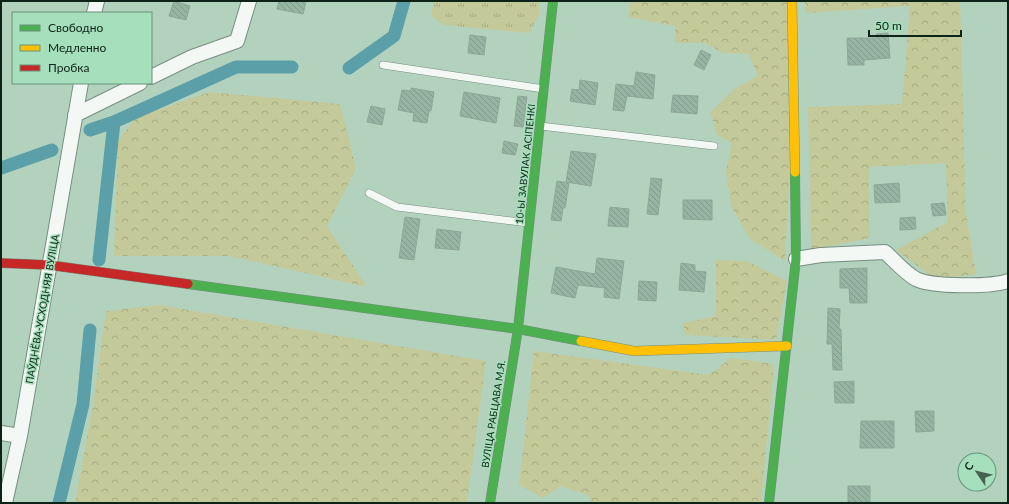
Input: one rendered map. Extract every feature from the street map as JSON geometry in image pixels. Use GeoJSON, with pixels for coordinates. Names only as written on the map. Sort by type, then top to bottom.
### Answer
{"type":"FeatureCollection","features":[{"type":"Feature","properties":{"kind":"street"},"geometry":{"type":"LineString","coordinates":[[94,12],[97,1]]}},
{"type":"Feature","properties":{"kind":"street"},"geometry":{"type":"LineString","coordinates":[[152,78],[192,58],[237,41],[249,1]]}},
{"type":"Feature","properties":{"kind":"street","name":"10-Ы ЗАВУЛАК АСІПЕНКІ"},"geometry":{"type":"LineString","coordinates":[[518,328],[553,1]]}},
{"type":"Feature","properties":{"kind":"street"},"geometry":{"type":"LineString","coordinates":[[770,503],[796,259],[792,1]]}},
{"type":"Feature","properties":{"kind":"street","name":"ПАЎДНЁВА-УСХОДНЯЯ ВУЛІЦА"},"geometry":{"type":"LineString","coordinates":[[5,503],[20,436],[81,84]]}},
{"type":"Feature","properties":{"kind":"street"},"geometry":{"type":"LineString","coordinates":[[75,115],[138,84]]}},
{"type":"Feature","properties":{"kind":"street"},"geometry":{"type":"LineString","coordinates":[[796,259],[821,255],[885,252],[916,279],[937,284],[998,284],[1008,280]]}},
{"type":"Feature","properties":{"kind":"street"},"geometry":{"type":"LineString","coordinates":[[1,263],[49,265],[518,328],[634,351],[787,346]]}},
{"type":"Feature","properties":{"kind":"street","name":"ВУЛІЦА РАБЦАВА М.Я."},"geometry":{"type":"LineString","coordinates":[[490,503],[518,328]]}},
{"type":"Feature","properties":{"kind":"street"},"geometry":{"type":"LineString","coordinates":[[1,433],[20,436]]}},
{"type":"Feature","properties":{"kind":"lane"},"geometry":{"type":"LineString","coordinates":[[383,65],[544,89]]}},
{"type":"Feature","properties":{"kind":"lane"},"geometry":{"type":"LineString","coordinates":[[540,126],[714,146]]}},
{"type":"Feature","properties":{"kind":"lane"},"geometry":{"type":"LineString","coordinates":[[369,193],[397,208],[530,223]]}},
{"type":"Feature","properties":{"kind":"green space"},"geometry":{"type":"Polygon","coordinates":[[[434,1],[539,1],[539,14],[530,33],[443,25],[431,15],[434,1]]]}},
{"type":"Feature","properties":{"kind":"green space"},"geometry":{"type":"Polygon","coordinates":[[[631,1],[788,1],[790,169],[785,261],[750,239],[731,206],[726,171],[732,143],[717,135],[710,112],[736,88],[758,76],[749,54],[723,53],[705,43],[675,43],[675,26],[628,17],[631,1]]]}},
{"type":"Feature","properties":{"kind":"green space"},"geometry":{"type":"Polygon","coordinates":[[[805,1],[960,1],[966,213],[976,274],[936,280],[896,250],[948,222],[946,163],[869,167],[870,238],[811,250],[808,107],[902,104],[910,6],[805,13],[805,1]]]}},
{"type":"Feature","properties":{"kind":"green space"},"geometry":{"type":"Polygon","coordinates":[[[209,92],[340,104],[356,168],[327,226],[367,287],[229,256],[114,256],[118,140],[136,118],[209,92]]]}},
{"type":"Feature","properties":{"kind":"green space"},"geometry":{"type":"Polygon","coordinates":[[[716,260],[747,261],[787,281],[776,340],[685,335],[683,323],[716,316],[716,260]]]}},
{"type":"Feature","properties":{"kind":"green space"},"geometry":{"type":"Polygon","coordinates":[[[159,305],[486,361],[467,503],[75,503],[93,405],[106,311],[159,305]]]}},
{"type":"Feature","properties":{"kind":"green space"},"geometry":{"type":"Polygon","coordinates":[[[534,351],[709,375],[731,358],[774,364],[761,503],[591,503],[590,496],[561,486],[543,498],[519,485],[534,351]]]}},
{"type":"Feature","properties":{"kind":"building"},"geometry":{"type":"Polygon","coordinates":[[[174,1],[190,6],[186,20],[169,16],[174,1]]]}},
{"type":"Feature","properties":{"kind":"building"},"geometry":{"type":"Polygon","coordinates":[[[279,1],[306,1],[303,14],[277,9],[279,1]]]}},
{"type":"Feature","properties":{"kind":"building"},"geometry":{"type":"Polygon","coordinates":[[[888,33],[890,58],[864,60],[864,65],[848,65],[847,38],[877,38],[876,34],[888,33]]]}},
{"type":"Feature","properties":{"kind":"building"},"geometry":{"type":"Polygon","coordinates":[[[470,35],[486,37],[484,55],[468,53],[470,35]]]}},
{"type":"Feature","properties":{"kind":"building"},"geometry":{"type":"Polygon","coordinates":[[[701,50],[711,55],[704,70],[694,65],[701,50]]]}},
{"type":"Feature","properties":{"kind":"building"},"geometry":{"type":"Polygon","coordinates":[[[636,72],[655,75],[653,99],[627,96],[624,111],[613,110],[616,84],[634,86],[636,72]]]}},
{"type":"Feature","properties":{"kind":"building"},"geometry":{"type":"Polygon","coordinates":[[[580,80],[598,83],[595,105],[570,101],[572,89],[579,90],[580,80]]]}},
{"type":"Feature","properties":{"kind":"building"},"geometry":{"type":"Polygon","coordinates":[[[411,88],[434,92],[431,111],[429,111],[427,123],[413,121],[414,113],[398,110],[402,90],[411,91],[411,88]]]}},
{"type":"Feature","properties":{"kind":"building"},"geometry":{"type":"Polygon","coordinates":[[[464,92],[500,98],[496,123],[460,116],[464,92]]]}},
{"type":"Feature","properties":{"kind":"building"},"geometry":{"type":"Polygon","coordinates":[[[673,95],[698,96],[697,114],[671,112],[673,95]]]}},
{"type":"Feature","properties":{"kind":"building"},"geometry":{"type":"Polygon","coordinates":[[[518,96],[527,97],[523,127],[514,126],[518,96]]]}},
{"type":"Feature","properties":{"kind":"building"},"geometry":{"type":"Polygon","coordinates":[[[371,106],[385,109],[382,125],[367,122],[371,106]]]}},
{"type":"Feature","properties":{"kind":"building"},"geometry":{"type":"Polygon","coordinates":[[[504,141],[518,144],[515,155],[502,153],[504,141]]]}},
{"type":"Feature","properties":{"kind":"building"},"geometry":{"type":"Polygon","coordinates":[[[571,151],[596,154],[591,186],[566,182],[571,151]]]}},
{"type":"Feature","properties":{"kind":"building"},"geometry":{"type":"Polygon","coordinates":[[[651,178],[662,179],[658,215],[647,214],[651,178]]]}},
{"type":"Feature","properties":{"kind":"building"},"geometry":{"type":"Polygon","coordinates":[[[557,181],[569,183],[565,208],[563,208],[561,221],[551,220],[557,181]]]}},
{"type":"Feature","properties":{"kind":"building"},"geometry":{"type":"Polygon","coordinates":[[[899,183],[900,202],[875,203],[874,185],[899,183]]]}},
{"type":"Feature","properties":{"kind":"building"},"geometry":{"type":"Polygon","coordinates":[[[683,200],[712,200],[712,220],[683,219],[683,200]]]}},
{"type":"Feature","properties":{"kind":"building"},"geometry":{"type":"Polygon","coordinates":[[[944,203],[946,215],[933,216],[931,204],[944,203]]]}},
{"type":"Feature","properties":{"kind":"building"},"geometry":{"type":"Polygon","coordinates":[[[610,207],[629,209],[628,227],[608,226],[610,207]]]}},
{"type":"Feature","properties":{"kind":"building"},"geometry":{"type":"Polygon","coordinates":[[[405,217],[420,219],[414,260],[399,258],[405,217]]]}},
{"type":"Feature","properties":{"kind":"building"},"geometry":{"type":"Polygon","coordinates":[[[915,217],[916,229],[900,230],[900,218],[915,217]]]}},
{"type":"Feature","properties":{"kind":"building"},"geometry":{"type":"Polygon","coordinates":[[[437,229],[461,232],[459,250],[435,248],[437,229]]]}},
{"type":"Feature","properties":{"kind":"building"},"geometry":{"type":"Polygon","coordinates":[[[597,258],[624,261],[619,299],[604,297],[605,288],[578,285],[575,298],[551,293],[556,267],[595,274],[597,258]]]}},
{"type":"Feature","properties":{"kind":"building"},"geometry":{"type":"Polygon","coordinates":[[[681,263],[695,265],[695,271],[706,272],[704,292],[679,290],[681,263]]]}},
{"type":"Feature","properties":{"kind":"building"},"geometry":{"type":"Polygon","coordinates":[[[867,268],[867,303],[850,303],[849,288],[840,288],[840,269],[867,268]]]}},
{"type":"Feature","properties":{"kind":"building"},"geometry":{"type":"Polygon","coordinates":[[[639,281],[657,282],[656,301],[638,300],[639,281]]]}},
{"type":"Feature","properties":{"kind":"building"},"geometry":{"type":"Polygon","coordinates":[[[828,308],[840,309],[839,329],[841,329],[842,370],[833,370],[832,344],[827,344],[828,308]]]}},
{"type":"Feature","properties":{"kind":"building"},"geometry":{"type":"Polygon","coordinates":[[[854,381],[854,403],[835,403],[834,382],[854,381]]]}},
{"type":"Feature","properties":{"kind":"building"},"geometry":{"type":"Polygon","coordinates":[[[915,411],[934,411],[934,431],[916,432],[915,411]]]}},
{"type":"Feature","properties":{"kind":"building"},"geometry":{"type":"Polygon","coordinates":[[[861,421],[894,421],[894,448],[860,448],[861,421]]]}},
{"type":"Feature","properties":{"kind":"building"},"geometry":{"type":"Polygon","coordinates":[[[848,486],[870,486],[870,503],[848,503],[848,486]]]}},
{"type":"Feature","properties":{"kind":"waterway"},"geometry":{"type":"LineString","coordinates":[[349,68],[394,36],[404,1]]}},
{"type":"Feature","properties":{"kind":"waterway"},"geometry":{"type":"LineString","coordinates":[[99,260],[114,122],[236,67],[292,67]]}},
{"type":"Feature","properties":{"kind":"waterway"},"geometry":{"type":"LineString","coordinates":[[90,130],[114,122]]}},
{"type":"Feature","properties":{"kind":"waterway"},"geometry":{"type":"LineString","coordinates":[[1,168],[52,150]]}},
{"type":"Feature","properties":{"kind":"waterway"},"geometry":{"type":"LineString","coordinates":[[59,503],[83,404],[90,330]]}},
{"type":"Feature","properties":{"kind":"traffic: fast"},"geometry":{"type":"LineString","coordinates":[[490,503],[518,329],[553,1]]}},
{"type":"Feature","properties":{"kind":"traffic: fast"},"geometry":{"type":"LineString","coordinates":[[769,503],[796,259],[795,172]]}},
{"type":"Feature","properties":{"kind":"traffic: fast"},"geometry":{"type":"LineString","coordinates":[[188,284],[518,329],[581,341]]}},
{"type":"Feature","properties":{"kind":"traffic: slow"},"geometry":{"type":"LineString","coordinates":[[792,1],[795,172]]}},
{"type":"Feature","properties":{"kind":"traffic: slow"},"geometry":{"type":"LineString","coordinates":[[581,341],[634,351],[787,346]]}},
{"type":"Feature","properties":{"kind":"traffic: jam"},"geometry":{"type":"LineString","coordinates":[[1,263],[49,265],[188,284]]}}]}
